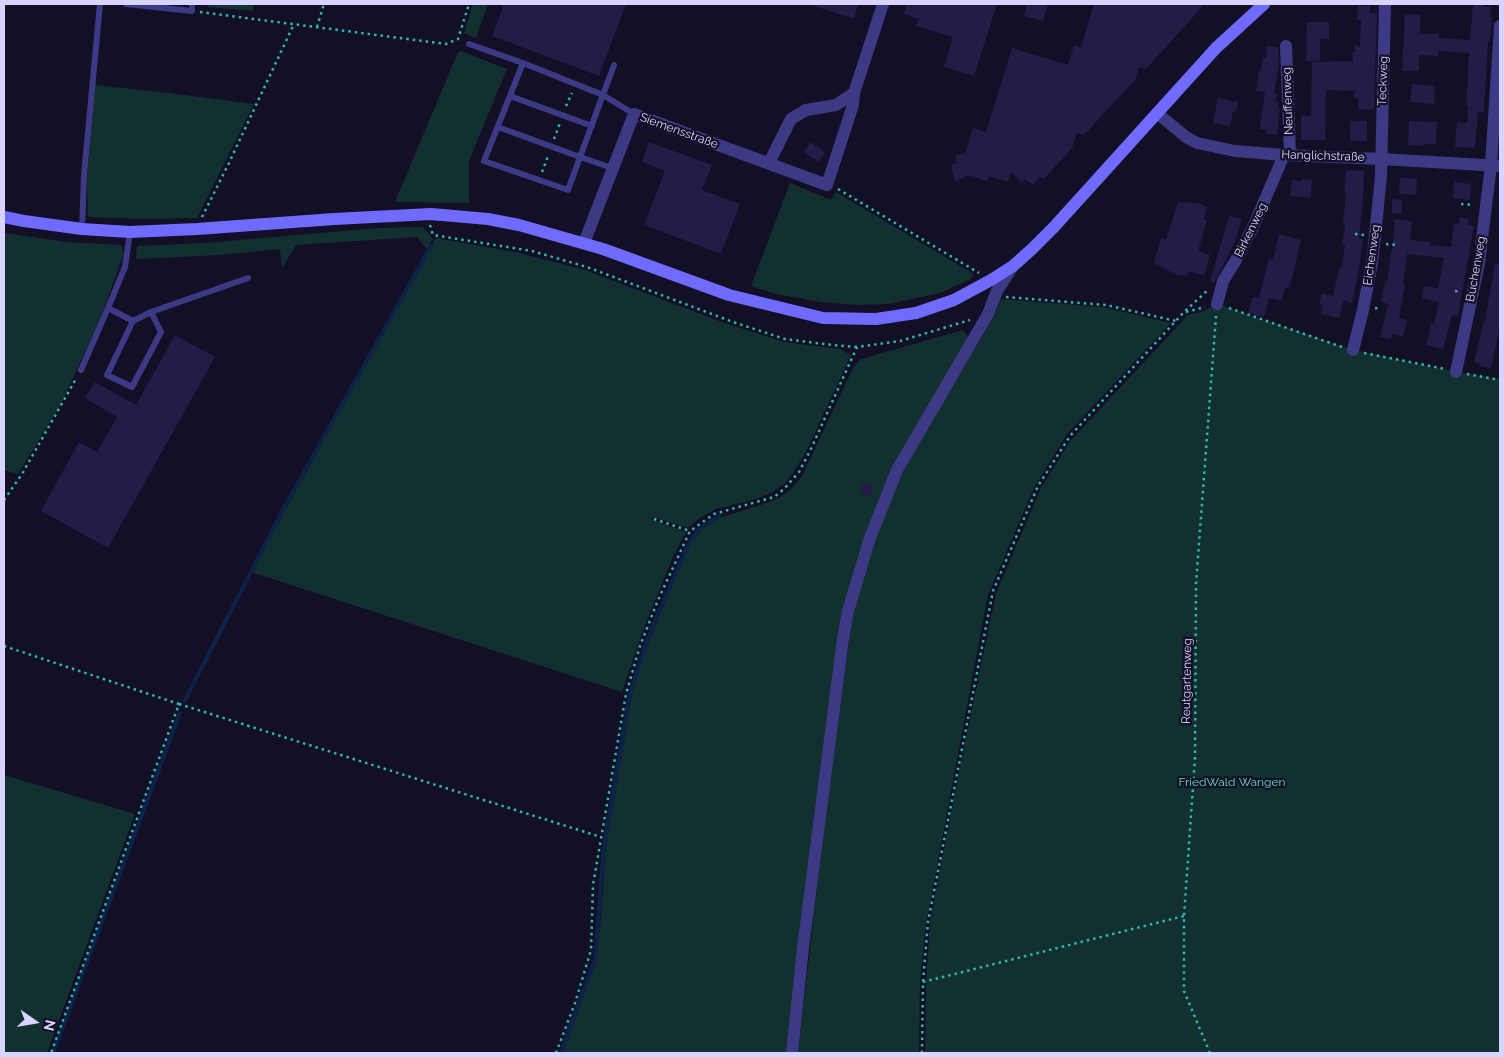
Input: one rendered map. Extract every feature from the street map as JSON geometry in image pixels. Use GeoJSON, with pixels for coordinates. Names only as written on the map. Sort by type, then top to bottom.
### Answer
{"type":"FeatureCollection","features":[{"type":"Feature","properties":{"kind":"street"},"geometry":{"type":"LineString","coordinates":[[827,185],[853,105],[854,93],[882,4]]}},
{"type":"Feature","properties":{"kind":"street"},"geometry":{"type":"LineString","coordinates":[[4,217],[82,229],[130,232],[432,214],[488,219],[519,225],[584,243],[729,295],[823,318],[876,319],[916,313],[954,300],[1013,266],[1054,227],[1216,48],[1264,4]]}},
{"type":"Feature","properties":{"kind":"street","name":"Teckweg"},"geometry":{"type":"LineString","coordinates":[[1381,159],[1385,4]]}},
{"type":"Feature","properties":{"kind":"street","name":"Buchenweg"},"geometry":{"type":"LineString","coordinates":[[1456,372],[1479,264],[1495,165],[1500,26]]}},
{"type":"Feature","properties":{"kind":"street","name":"Neuffenweg"},"geometry":{"type":"LineString","coordinates":[[1286,46],[1287,155]]}},
{"type":"Feature","properties":{"kind":"street"},"geometry":{"type":"LineString","coordinates":[[768,163],[791,119],[806,110],[836,106],[854,93]]}},
{"type":"Feature","properties":{"kind":"street","name":"Hanglichstraße"},"geometry":{"type":"LineString","coordinates":[[1157,113],[1186,137],[1197,143],[1235,151],[1495,165]]}},
{"type":"Feature","properties":{"kind":"street","name":"Siemensstraße"},"geometry":{"type":"LineString","coordinates":[[584,243],[634,114],[827,185]]}},
{"type":"Feature","properties":{"kind":"street","name":"Birkenweg"},"geometry":{"type":"LineString","coordinates":[[1217,304],[1223,281],[1254,225],[1287,155]]}},
{"type":"Feature","properties":{"kind":"street","name":"Eichenweg"},"geometry":{"type":"LineString","coordinates":[[1353,350],[1372,263],[1381,159]]}},
{"type":"Feature","properties":{"kind":"street"},"geometry":{"type":"LineString","coordinates":[[792,1053],[806,929],[848,611],[870,538],[897,470],[988,314],[997,291],[1013,266]]}},
{"type":"Feature","properties":{"kind":"lane"},"geometry":{"type":"LineString","coordinates":[[82,229],[84,175],[100,4]]}},
{"type":"Feature","properties":{"kind":"lane"},"geometry":{"type":"LineString","coordinates":[[126,4],[192,7]]}},
{"type":"Feature","properties":{"kind":"lane"},"geometry":{"type":"LineString","coordinates":[[469,44],[603,95],[634,114]]}},
{"type":"Feature","properties":{"kind":"lane"},"geometry":{"type":"LineString","coordinates":[[523,63],[484,161],[568,190],[614,66]]}},
{"type":"Feature","properties":{"kind":"lane"},"geometry":{"type":"LineString","coordinates":[[510,96],[592,126]]}},
{"type":"Feature","properties":{"kind":"lane"},"geometry":{"type":"LineString","coordinates":[[498,127],[612,168]]}},
{"type":"Feature","properties":{"kind":"lane"},"geometry":{"type":"LineString","coordinates":[[80,370],[125,267],[130,232]]}},
{"type":"Feature","properties":{"kind":"lane"},"geometry":{"type":"LineString","coordinates":[[151,312],[161,332],[132,386],[107,375],[133,321],[151,312],[248,278]]}},
{"type":"Feature","properties":{"kind":"lane"},"geometry":{"type":"LineString","coordinates":[[108,308],[133,321]]}},
{"type":"Feature","properties":{"kind":"path"},"geometry":{"type":"LineString","coordinates":[[317,26],[324,4]]}},
{"type":"Feature","properties":{"kind":"path"},"geometry":{"type":"LineString","coordinates":[[192,7],[294,24],[446,44],[458,39],[469,4]]}},
{"type":"Feature","properties":{"kind":"path"},"geometry":{"type":"LineString","coordinates":[[197,229],[294,24]]}},
{"type":"Feature","properties":{"kind":"path"},"geometry":{"type":"LineString","coordinates":[[539,180],[575,84]]}},
{"type":"Feature","properties":{"kind":"path"},"geometry":{"type":"LineString","coordinates":[[827,185],[841,190],[991,280]]}},
{"type":"Feature","properties":{"kind":"path"},"geometry":{"type":"LineString","coordinates":[[432,214],[430,224],[433,235],[532,251],[604,273],[733,322],[785,338],[857,347],[900,341],[988,314]]}},
{"type":"Feature","properties":{"kind":"path"},"geometry":{"type":"LineString","coordinates":[[604,273],[606,266]]}},
{"type":"Feature","properties":{"kind":"path"},"geometry":{"type":"LineString","coordinates":[[922,1053],[923,982],[928,922],[992,591],[1038,486],[1070,436],[1184,312],[1210,287],[1223,281]]}},
{"type":"Feature","properties":{"kind":"path"},"geometry":{"type":"LineString","coordinates":[[995,296],[1106,305],[1177,321]]}},
{"type":"Feature","properties":{"kind":"path"},"geometry":{"type":"LineString","coordinates":[[1184,312],[1217,304]]}},
{"type":"Feature","properties":{"kind":"path","name":"Reutgartenweg"},"geometry":{"type":"LineString","coordinates":[[1210,1053],[1184,991],[1184,916],[1195,758],[1196,584],[1217,304]]}},
{"type":"Feature","properties":{"kind":"path"},"geometry":{"type":"LineString","coordinates":[[556,1053],[575,1004],[591,950],[593,885],[626,694],[640,646],[658,600],[690,531],[714,514],[774,496],[784,489],[799,472],[857,347]]}},
{"type":"Feature","properties":{"kind":"path"},"geometry":{"type":"LineString","coordinates":[[4,500],[64,402],[80,370]]}},
{"type":"Feature","properties":{"kind":"path"},"geometry":{"type":"LineString","coordinates":[[1475,376],[1500,380]]}},
{"type":"Feature","properties":{"kind":"path"},"geometry":{"type":"LineString","coordinates":[[654,519],[690,531]]}},
{"type":"Feature","properties":{"kind":"path"},"geometry":{"type":"LineString","coordinates":[[4,646],[179,704],[602,837]]}},
{"type":"Feature","properties":{"kind":"path"},"geometry":{"type":"LineString","coordinates":[[51,1053],[179,704]]}},
{"type":"Feature","properties":{"kind":"path"},"geometry":{"type":"LineString","coordinates":[[923,982],[1184,916]]}},
{"type":"Feature","properties":{"kind":"green space"},"geometry":{"type":"Polygon","coordinates":[[[208,4],[253,4],[253,11],[208,7],[208,4]]]}},
{"type":"Feature","properties":{"kind":"green space"},"geometry":{"type":"Polygon","coordinates":[[[473,4],[488,4],[476,38],[464,33],[473,4]]]}},
{"type":"Feature","properties":{"kind":"green space"},"geometry":{"type":"Polygon","coordinates":[[[461,51],[507,69],[469,161],[469,203],[395,202],[458,52],[461,51]]]}},
{"type":"Feature","properties":{"kind":"green space"},"geometry":{"type":"Polygon","coordinates":[[[95,85],[254,104],[197,218],[88,217],[87,179],[95,85]]]}},
{"type":"Feature","properties":{"kind":"green space"},"geometry":{"type":"Polygon","coordinates":[[[790,183],[831,200],[836,192],[974,274],[971,279],[940,293],[889,304],[857,305],[821,302],[776,294],[751,286],[790,183]]]}},
{"type":"Feature","properties":{"kind":"green space"},"geometry":{"type":"Polygon","coordinates":[[[423,227],[433,239],[427,249],[417,237],[296,245],[282,268],[280,249],[220,255],[136,259],[137,246],[205,243],[378,228],[423,227]]]}},
{"type":"Feature","properties":{"kind":"green space"},"geometry":{"type":"Polygon","coordinates":[[[4,233],[68,242],[122,245],[123,256],[98,324],[60,406],[18,474],[4,470],[4,233]]]}},
{"type":"Feature","properties":{"kind":"green space"},"geometry":{"type":"Polygon","coordinates":[[[436,238],[515,252],[585,270],[722,322],[784,342],[840,349],[851,355],[806,452],[784,484],[771,493],[753,500],[716,509],[701,517],[688,528],[653,517],[651,519],[686,532],[673,557],[645,625],[622,692],[251,572],[436,238]]]}},
{"type":"Feature","properties":{"kind":"green space"},"geometry":{"type":"Polygon","coordinates":[[[1001,299],[1103,307],[1171,323],[1067,434],[1034,488],[988,595],[926,925],[920,982],[919,1053],[798,1053],[823,835],[853,610],[885,512],[901,475],[924,430],[981,339],[1001,299]]]}},
{"type":"Feature","properties":{"kind":"green space","name":"FriedWald Wangen"},"geometry":{"type":"Polygon","coordinates":[[[1217,304],[1353,350],[1456,372],[1500,379],[1500,1053],[925,1053],[926,981],[930,922],[996,593],[1041,488],[1071,440],[1188,315],[1204,311],[1217,304]]]}},
{"type":"Feature","properties":{"kind":"green space"},"geometry":{"type":"Polygon","coordinates":[[[963,330],[968,336],[889,477],[845,607],[788,1053],[563,1053],[596,962],[602,908],[605,853],[632,694],[642,660],[689,545],[707,524],[719,518],[770,502],[790,490],[802,476],[853,368],[861,359],[963,330]]]}},
{"type":"Feature","properties":{"kind":"green space"},"geometry":{"type":"Polygon","coordinates":[[[4,775],[135,814],[47,1053],[4,1053],[4,775]]]}},
{"type":"Feature","properties":{"kind":"building"},"geometry":{"type":"Polygon","coordinates":[[[504,4],[626,4],[599,76],[492,36],[504,4]]]}},
{"type":"Feature","properties":{"kind":"building"},"geometry":{"type":"Polygon","coordinates":[[[814,4],[858,4],[854,19],[814,6],[814,4]]]}},
{"type":"Feature","properties":{"kind":"building"},"geometry":{"type":"Polygon","coordinates":[[[907,4],[997,4],[974,76],[944,67],[953,37],[916,26],[919,19],[904,14],[907,4]]]}},
{"type":"Feature","properties":{"kind":"building"},"geometry":{"type":"Polygon","coordinates":[[[1027,4],[1048,4],[1043,21],[1024,16],[1027,4]]]}},
{"type":"Feature","properties":{"kind":"building"},"geometry":{"type":"Polygon","coordinates":[[[1094,4],[1205,4],[1146,69],[1139,67],[1135,80],[1084,135],[1077,133],[1072,148],[1044,179],[1040,177],[1033,185],[1025,179],[1022,183],[1011,172],[1008,182],[989,176],[987,181],[968,175],[955,182],[951,165],[956,163],[956,155],[965,154],[973,128],[986,132],[1012,48],[1068,65],[1074,45],[1081,47],[1094,4]]]}},
{"type":"Feature","properties":{"kind":"building"},"geometry":{"type":"Polygon","coordinates":[[[1473,4],[1485,4],[1485,7],[1491,7],[1490,17],[1492,17],[1490,42],[1488,42],[1484,112],[1478,112],[1475,148],[1455,147],[1457,122],[1467,123],[1469,53],[1438,51],[1438,56],[1419,55],[1419,71],[1402,71],[1405,14],[1421,15],[1420,34],[1439,34],[1439,38],[1470,40],[1473,4]]]}},
{"type":"Feature","properties":{"kind":"building"},"geometry":{"type":"Polygon","coordinates":[[[1358,6],[1370,6],[1370,13],[1377,13],[1374,110],[1358,109],[1358,98],[1354,98],[1355,91],[1326,90],[1325,140],[1301,140],[1301,115],[1311,116],[1312,62],[1353,61],[1352,52],[1355,52],[1355,45],[1360,46],[1361,20],[1357,20],[1358,6]]]}},
{"type":"Feature","properties":{"kind":"building"},"geometry":{"type":"Polygon","coordinates":[[[1307,22],[1329,22],[1329,39],[1320,39],[1320,61],[1306,61],[1307,22]]]}},
{"type":"Feature","properties":{"kind":"building"},"geometry":{"type":"Polygon","coordinates":[[[1267,46],[1278,47],[1279,64],[1274,94],[1277,94],[1276,101],[1279,102],[1278,107],[1280,107],[1277,135],[1266,133],[1267,130],[1260,129],[1265,92],[1256,91],[1259,70],[1261,71],[1263,57],[1266,58],[1267,46]]]}},
{"type":"Feature","properties":{"kind":"building"},"geometry":{"type":"Polygon","coordinates":[[[1412,84],[1435,86],[1434,104],[1410,102],[1412,84]]]}},
{"type":"Feature","properties":{"kind":"building"},"geometry":{"type":"Polygon","coordinates":[[[1218,98],[1238,102],[1236,112],[1233,111],[1230,126],[1213,123],[1218,98]]]}},
{"type":"Feature","properties":{"kind":"building"},"geometry":{"type":"Polygon","coordinates":[[[1350,121],[1367,121],[1367,141],[1350,141],[1350,121]]]}},
{"type":"Feature","properties":{"kind":"building"},"geometry":{"type":"Polygon","coordinates":[[[1409,121],[1437,122],[1436,144],[1423,144],[1423,146],[1408,145],[1409,121]]]}},
{"type":"Feature","properties":{"kind":"building"},"geometry":{"type":"Polygon","coordinates":[[[649,142],[712,165],[702,190],[740,204],[721,254],[644,225],[665,171],[642,162],[649,142]]]}},
{"type":"Feature","properties":{"kind":"building"},"geometry":{"type":"Polygon","coordinates":[[[810,142],[825,152],[819,162],[804,152],[810,142]]]}},
{"type":"Feature","properties":{"kind":"building"},"geometry":{"type":"Polygon","coordinates":[[[1346,170],[1364,171],[1359,238],[1363,239],[1352,303],[1343,300],[1339,318],[1321,314],[1323,305],[1319,304],[1322,293],[1333,296],[1340,266],[1342,267],[1345,245],[1342,244],[1345,225],[1343,225],[1346,170]]]}},
{"type":"Feature","properties":{"kind":"building"},"geometry":{"type":"Polygon","coordinates":[[[1400,178],[1417,179],[1416,195],[1399,194],[1400,178]]]}},
{"type":"Feature","properties":{"kind":"building"},"geometry":{"type":"Polygon","coordinates":[[[1302,179],[1312,180],[1311,198],[1290,196],[1292,180],[1302,181],[1302,179]]]}},
{"type":"Feature","properties":{"kind":"building"},"geometry":{"type":"Polygon","coordinates":[[[1454,182],[1471,184],[1470,200],[1453,198],[1454,182]]]}},
{"type":"Feature","properties":{"kind":"building"},"geometry":{"type":"Polygon","coordinates":[[[1392,199],[1402,200],[1402,214],[1392,213],[1392,199]]]}},
{"type":"Feature","properties":{"kind":"building"},"geometry":{"type":"Polygon","coordinates":[[[1178,202],[1198,203],[1207,207],[1204,220],[1207,220],[1198,251],[1210,255],[1204,276],[1189,271],[1187,276],[1177,275],[1154,263],[1161,238],[1166,240],[1178,202]]]}},
{"type":"Feature","properties":{"kind":"building"},"geometry":{"type":"Polygon","coordinates":[[[1229,216],[1242,219],[1235,242],[1214,283],[1210,281],[1229,216]]]}},
{"type":"Feature","properties":{"kind":"building"},"geometry":{"type":"Polygon","coordinates":[[[1460,217],[1469,219],[1468,225],[1474,226],[1458,316],[1452,315],[1443,349],[1426,345],[1431,323],[1434,324],[1439,302],[1422,298],[1424,286],[1438,288],[1444,258],[1407,254],[1403,285],[1405,285],[1399,318],[1407,320],[1403,337],[1392,334],[1391,339],[1380,337],[1388,304],[1381,302],[1385,281],[1387,282],[1395,219],[1412,221],[1410,240],[1430,242],[1430,245],[1451,247],[1454,223],[1459,224],[1460,217]]]}},
{"type":"Feature","properties":{"kind":"building"},"geometry":{"type":"Polygon","coordinates":[[[1279,234],[1301,240],[1291,283],[1288,288],[1285,287],[1282,301],[1269,298],[1264,318],[1248,313],[1253,297],[1259,298],[1269,259],[1273,260],[1279,234]]]}},
{"type":"Feature","properties":{"kind":"building"},"geometry":{"type":"Polygon","coordinates":[[[1495,264],[1500,264],[1500,327],[1491,368],[1480,366],[1481,364],[1474,362],[1485,321],[1495,264]]]}},
{"type":"Feature","properties":{"kind":"building"},"geometry":{"type":"Polygon","coordinates":[[[175,335],[215,357],[108,548],[41,511],[79,442],[97,452],[117,417],[85,398],[95,382],[136,405],[175,335]]]}},
{"type":"Feature","properties":{"kind":"building"},"geometry":{"type":"Polygon","coordinates":[[[863,483],[874,487],[871,496],[860,493],[863,483]]]}},
{"type":"Feature","properties":{"kind":"waterway"},"geometry":{"type":"LineString","coordinates":[[185,700],[285,506],[431,246]]}},
{"type":"Feature","properties":{"kind":"waterway"},"geometry":{"type":"LineString","coordinates":[[561,1053],[595,959],[603,853],[630,694],[652,628],[688,545],[696,533],[706,524],[720,516]]}},
{"type":"Feature","properties":{"kind":"waterway"},"geometry":{"type":"LineString","coordinates":[[53,1053],[180,713]]}}]}
